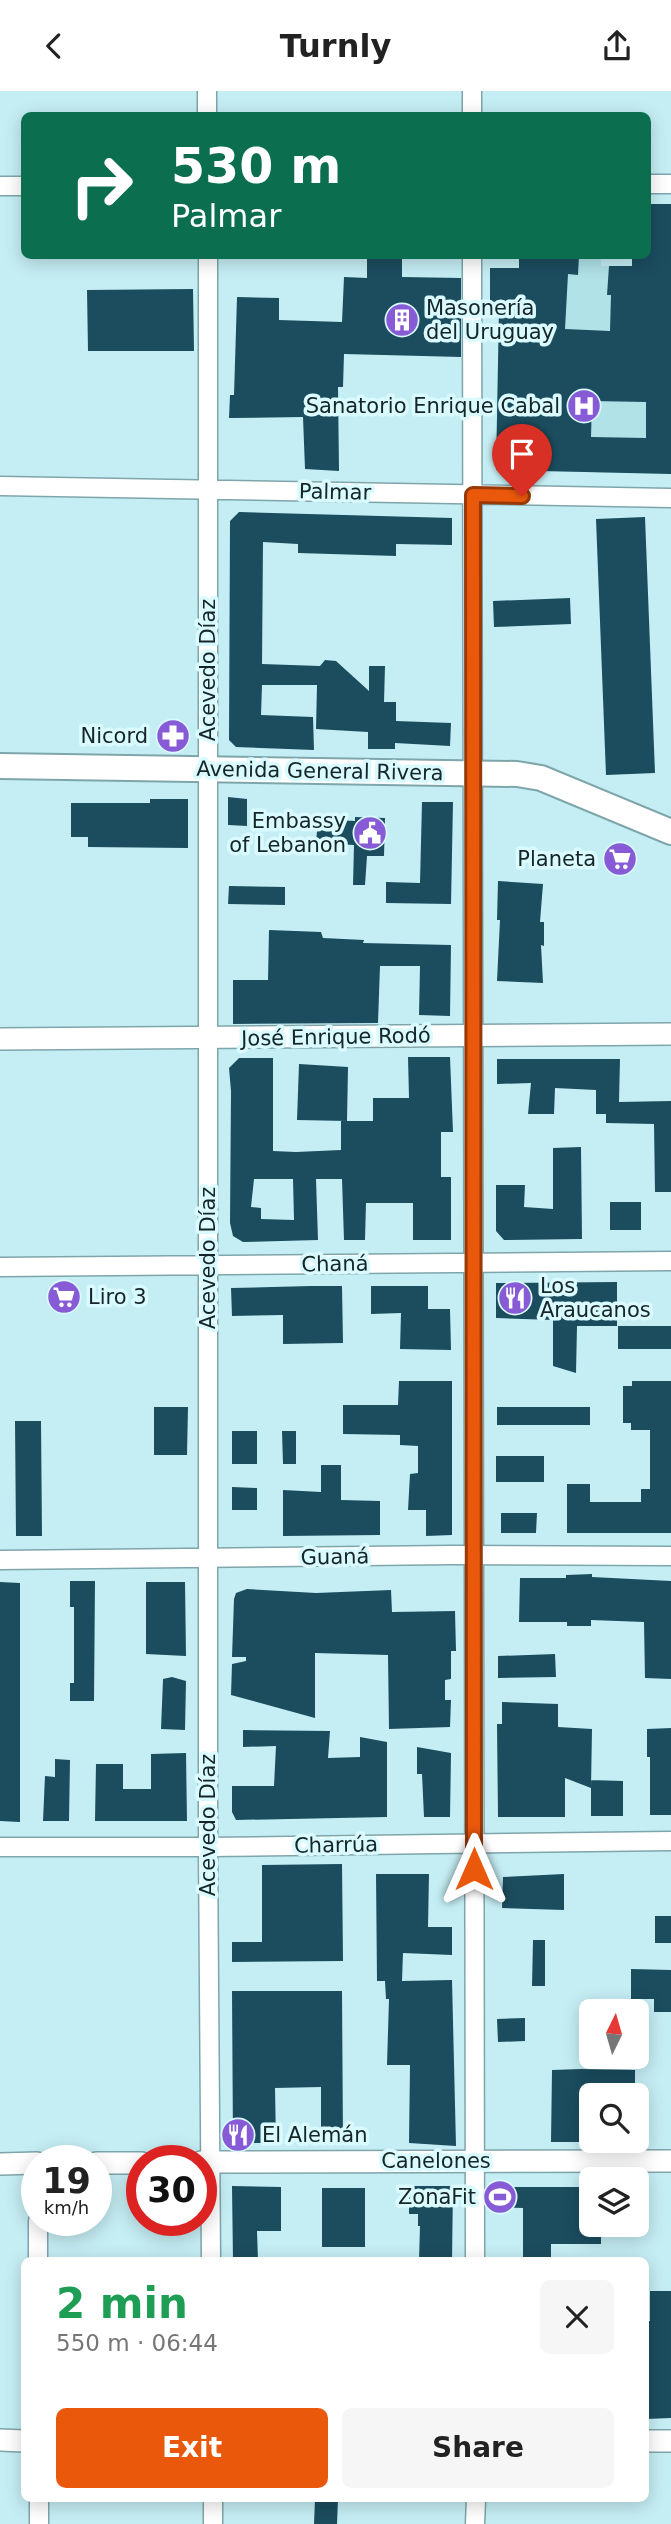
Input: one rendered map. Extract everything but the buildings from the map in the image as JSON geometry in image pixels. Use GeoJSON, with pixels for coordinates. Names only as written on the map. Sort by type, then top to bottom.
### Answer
{"type":"FeatureCollection","features":[{"type":"Feature","properties":{"kind":"main road","name":"Avenida General Rivera"},"geometry":{"type":"LineString","coordinates":[[0,766],[517,774],[541,778],[671,832]]}},
{"type":"Feature","properties":{"kind":"street"},"geometry":{"type":"LineString","coordinates":[[207,91],[207,112]]}},
{"type":"Feature","properties":{"kind":"street"},"geometry":{"type":"LineString","coordinates":[[472,91],[472,112]]}},
{"type":"Feature","properties":{"kind":"street"},"geometry":{"type":"LineString","coordinates":[[651,184],[671,184]]}},
{"type":"Feature","properties":{"kind":"street"},"geometry":{"type":"LineString","coordinates":[[0,186],[21,186]]}},
{"type":"Feature","properties":{"kind":"street","name":"Acevedo Díaz"},"geometry":{"type":"LineString","coordinates":[[206,2145],[209,1559],[208,259]]}},
{"type":"Feature","properties":{"kind":"street"},"geometry":{"type":"LineString","coordinates":[[472,259],[475,2257]]}},
{"type":"Feature","properties":{"kind":"street","name":"Palmar"},"geometry":{"type":"LineString","coordinates":[[0,486],[671,498]]}},
{"type":"Feature","properties":{"kind":"street","name":"José Enrique Rodó"},"geometry":{"type":"LineString","coordinates":[[0,1039],[671,1034]]}},
{"type":"Feature","properties":{"kind":"street","name":"Chaná"},"geometry":{"type":"LineString","coordinates":[[0,1267],[671,1261]]}},
{"type":"Feature","properties":{"kind":"street","name":"Guaná"},"geometry":{"type":"LineString","coordinates":[[0,1560],[473,1555],[671,1556]]}},
{"type":"Feature","properties":{"kind":"street","name":"Charrúa"},"geometry":{"type":"LineString","coordinates":[[0,1847],[671,1841]]}},
{"type":"Feature","properties":{"kind":"street","name":"Canelones"},"geometry":{"type":"LineString","coordinates":[[217,2162],[671,2161]]}},
{"type":"Feature","properties":{"kind":"street"},"geometry":{"type":"LineString","coordinates":[[0,2164],[21,2164]]}},
{"type":"Feature","properties":{"kind":"street"},"geometry":{"type":"LineString","coordinates":[[38,2236],[38,2257]]}},
{"type":"Feature","properties":{"kind":"street","name":"Acevedo Díaz"},"geometry":{"type":"LineString","coordinates":[[210,2236],[211,2257]]}},
{"type":"Feature","properties":{"kind":"street"},"geometry":{"type":"LineString","coordinates":[[0,2440],[21,2441]]}},
{"type":"Feature","properties":{"kind":"street"},"geometry":{"type":"LineString","coordinates":[[649,2441],[671,2441]]}},
{"type":"Feature","properties":{"kind":"street"},"geometry":{"type":"LineString","coordinates":[[39,2502],[39,2524]]}},
{"type":"Feature","properties":{"kind":"street"},"geometry":{"type":"LineString","coordinates":[[213,2502],[213,2524]]}},
{"type":"Feature","properties":{"kind":"street"},"geometry":{"type":"LineString","coordinates":[[475,2502],[475,2524]]}},
{"type":"Feature","properties":{"kind":"shaded area","name":"Sanatorio Enrique Cabal"},"geometry":{"type":"Polygon","coordinates":[[[521,259],[601,259],[601,266],[640,267],[671,341],[671,474],[496,470],[499,316],[564,317],[521,259]]]}},
{"type":"Feature","properties":{"kind":"place","name":"Masonería del Uruguay"},"geometry":{"type":"Point","coordinates":[402,320]}},
{"type":"Feature","properties":{"kind":"place","name":"Sanatorio Enrique Cabal"},"geometry":{"type":"Point","coordinates":[584,406]}},
{"type":"Feature","properties":{"kind":"place","name":"Nicord"},"geometry":{"type":"Point","coordinates":[173,736]}},
{"type":"Feature","properties":{"kind":"place","name":"Embassy of Lebanon"},"geometry":{"type":"Point","coordinates":[370,833]}},
{"type":"Feature","properties":{"kind":"place","name":"Planeta"},"geometry":{"type":"Point","coordinates":[620,859]}},
{"type":"Feature","properties":{"kind":"place","name":"Liro 3"},"geometry":{"type":"Point","coordinates":[64,1297]}},
{"type":"Feature","properties":{"kind":"place","name":"Los Araucanos"},"geometry":{"type":"Point","coordinates":[515,1298]}},
{"type":"Feature","properties":{"kind":"place","name":"El Alemán"},"geometry":{"type":"Point","coordinates":[238,2135]}},
{"type":"Feature","properties":{"kind":"place","name":"ZonaFit"},"geometry":{"type":"Point","coordinates":[500,2197]}},
{"type":"Feature","properties":{"kind":"route"},"geometry":{"type":"LineString","coordinates":[[474,1869],[473,495],[522,496]]}}]}
